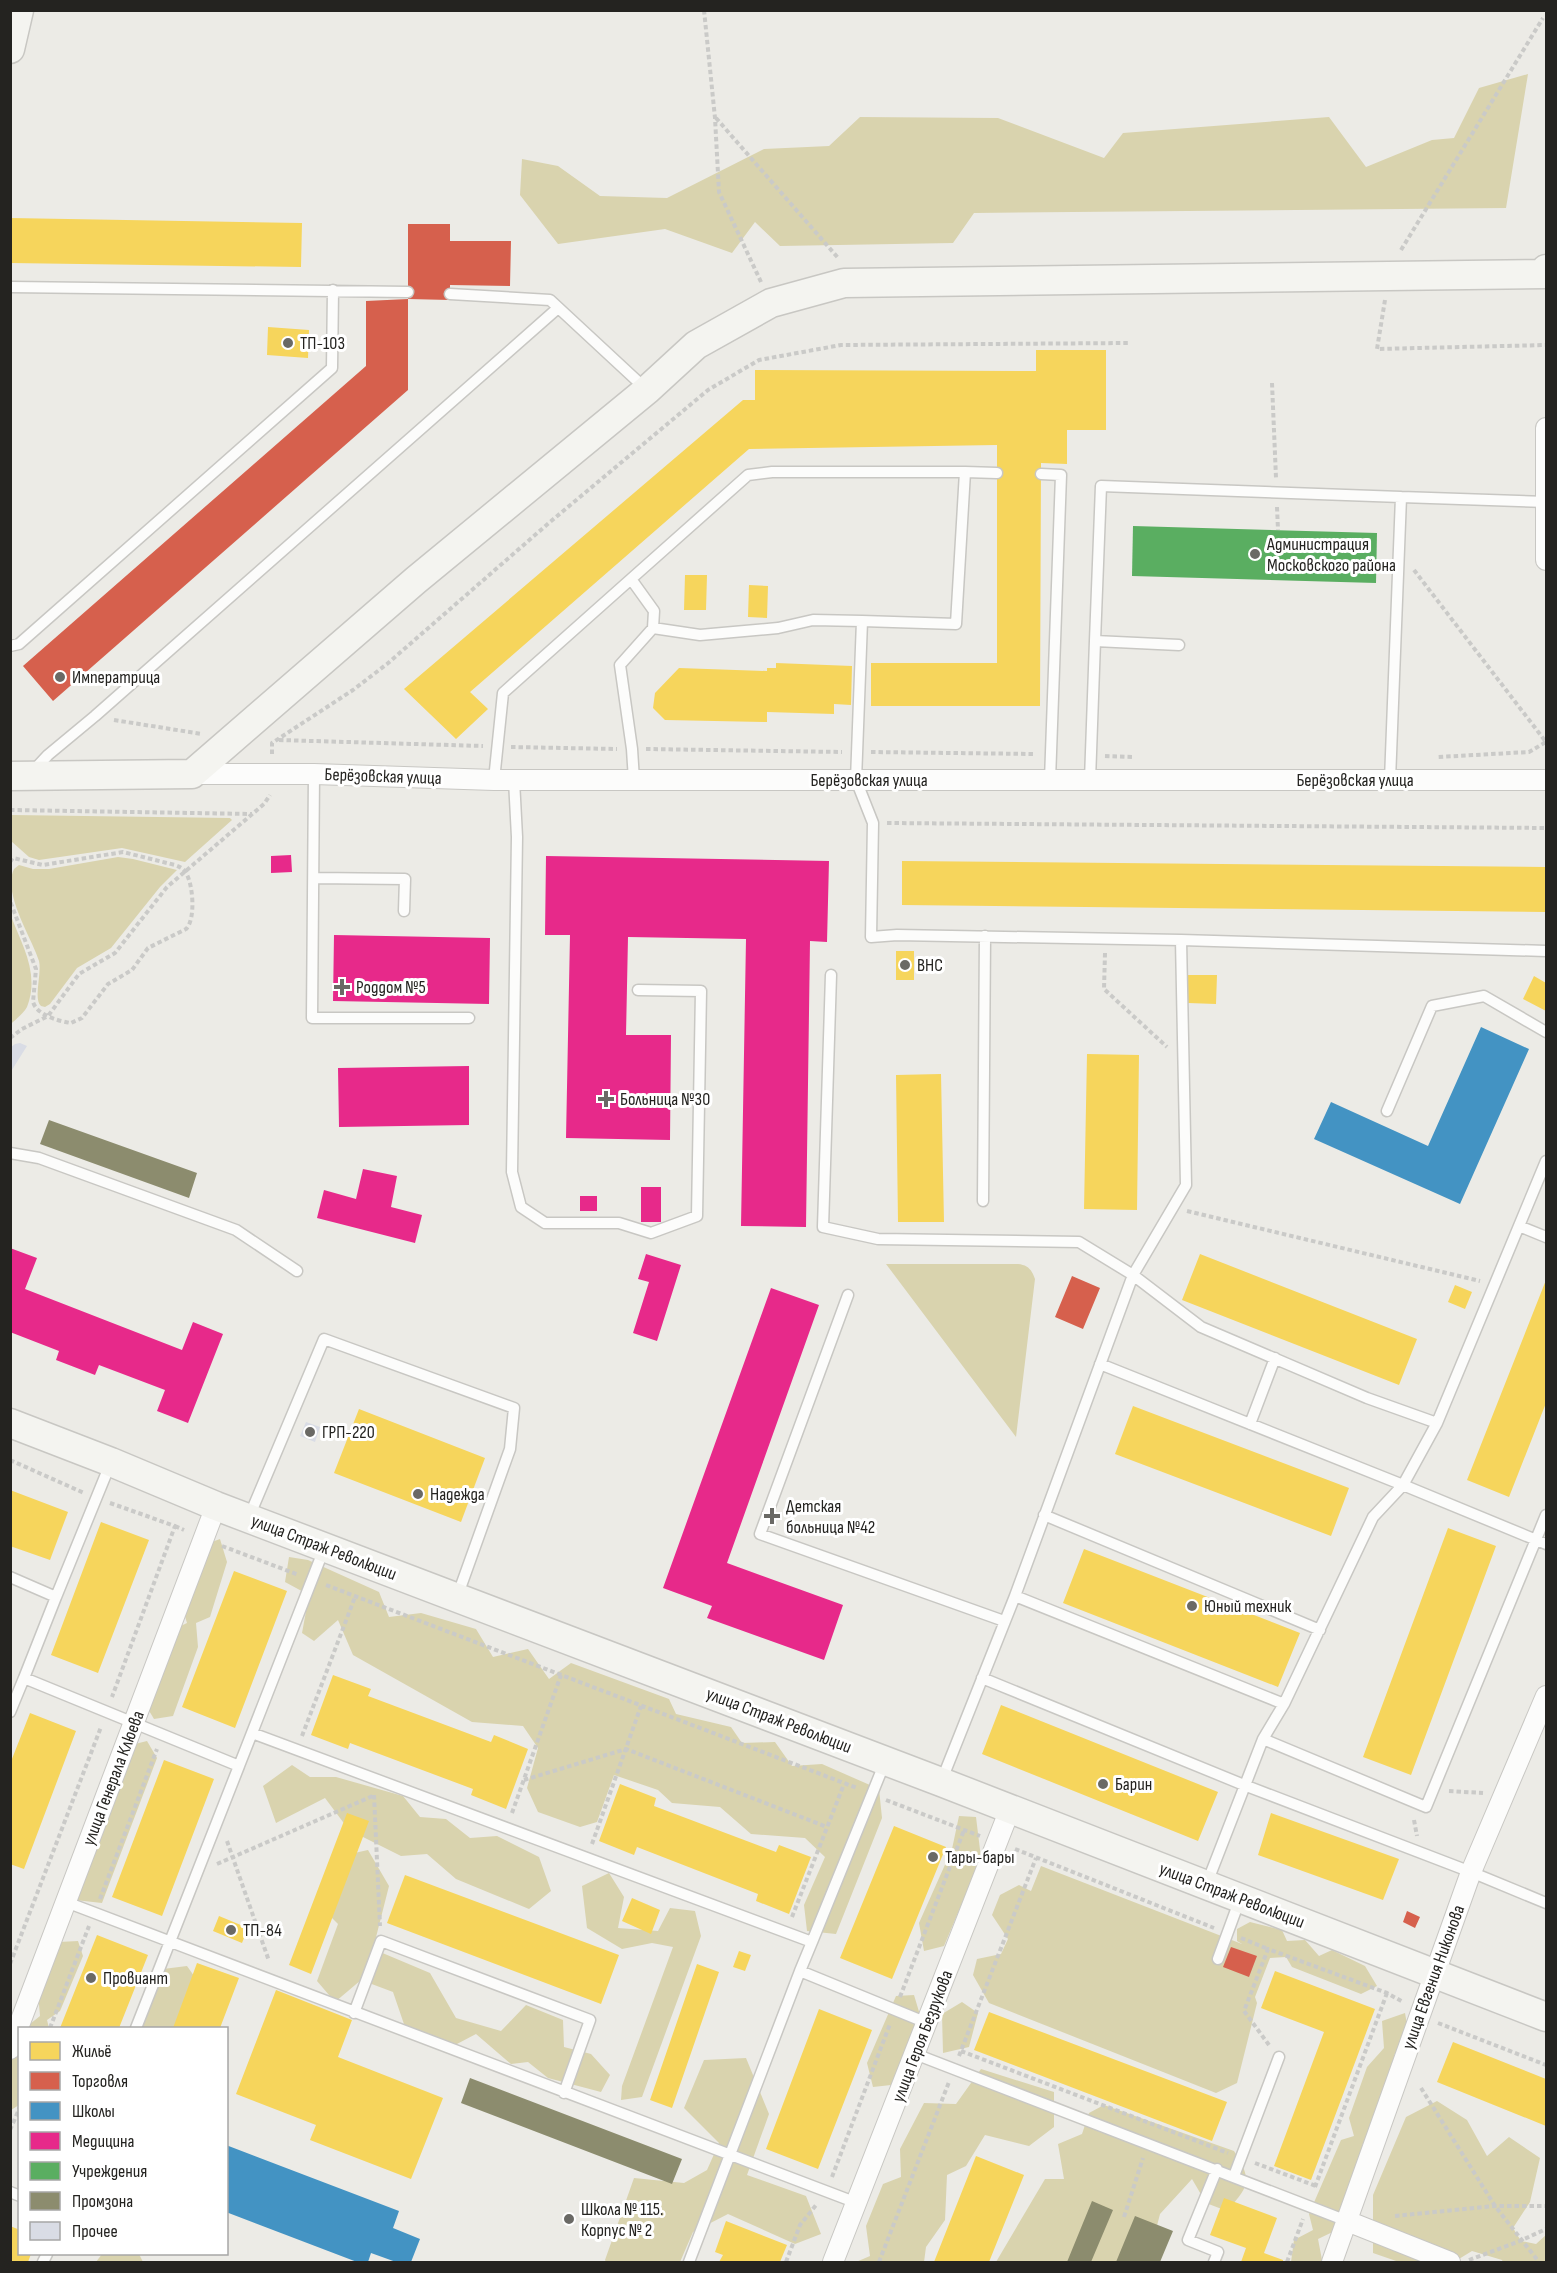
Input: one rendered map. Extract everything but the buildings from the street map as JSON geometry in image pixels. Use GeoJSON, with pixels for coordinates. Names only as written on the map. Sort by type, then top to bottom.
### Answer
{"type":"FeatureCollection","features":[{"type":"Feature","properties":{"kind":"street"},"geometry":{"type":"LineString","coordinates":[[10,49],[19,10]]}},
{"type":"Feature","properties":{"kind":"street"},"geometry":{"type":"LineString","coordinates":[[1546,269],[1546,289]]}},
{"type":"Feature","properties":{"kind":"street"},"geometry":{"type":"LineString","coordinates":[[19,776],[192,774],[416,580],[647,390],[696,345],[771,303],[844,283],[1546,274]]}},
{"type":"Feature","properties":{"kind":"street"},"geometry":{"type":"LineString","coordinates":[[1546,428],[1546,560]]}},
{"type":"Feature","properties":{"kind":"street","name":"Берёзовская улица"},"geometry":{"type":"LineString","coordinates":[[192,774],[271,783],[314,774],[494,780],[1546,780]]}},
{"type":"Feature","properties":{"kind":"street","name":"улица Страж Революции"},"geometry":{"type":"LineString","coordinates":[[10,1423],[216,1506],[885,1760],[1546,2017]]}},
{"type":"Feature","properties":{"kind":"street","name":"улица Генерала Клюева"},"geometry":{"type":"LineString","coordinates":[[18,2027],[216,1506]]}},
{"type":"Feature","properties":{"kind":"street","name":"улица Евгения Никонова"},"geometry":{"type":"LineString","coordinates":[[1332,2262],[1471,1872],[1546,1696]]}},
{"type":"Feature","properties":{"kind":"street","name":"улица Героя Безрукова"},"geometry":{"type":"LineString","coordinates":[[833,2262],[1010,1809]]}},
{"type":"Feature","properties":{"kind":"street","name":"улица Генерала Клюева"},"geometry":{"type":"LineString","coordinates":[[10,2049],[18,2028]]}},
{"type":"Feature","properties":{"kind":"street"},"geometry":{"type":"LineString","coordinates":[[1347,2221],[1450,2262]]}},
{"type":"Feature","properties":{"kind":"lane"},"geometry":{"type":"LineString","coordinates":[[10,287],[408,292]]}},
{"type":"Feature","properties":{"kind":"lane"},"geometry":{"type":"LineString","coordinates":[[10,646],[19,644],[332,368],[333,290]]}},
{"type":"Feature","properties":{"kind":"lane"},"geometry":{"type":"LineString","coordinates":[[450,294],[550,300],[647,390]]}},
{"type":"Feature","properties":{"kind":"lane"},"geometry":{"type":"LineString","coordinates":[[19,776],[95,716],[558,308]]}},
{"type":"Feature","properties":{"kind":"lane"},"geometry":{"type":"LineString","coordinates":[[494,780],[503,693],[748,475],[772,472],[997,473]]}},
{"type":"Feature","properties":{"kind":"lane"},"geometry":{"type":"LineString","coordinates":[[653,628],[700,635],[778,628],[813,620],[956,624],[965,472]]}},
{"type":"Feature","properties":{"kind":"lane"},"geometry":{"type":"LineString","coordinates":[[1041,474],[1061,475],[1050,780]]}},
{"type":"Feature","properties":{"kind":"lane"},"geometry":{"type":"LineString","coordinates":[[1090,780],[1101,486],[1546,502]]}},
{"type":"Feature","properties":{"kind":"lane"},"geometry":{"type":"LineString","coordinates":[[1389,780],[1401,497]]}},
{"type":"Feature","properties":{"kind":"lane"},"geometry":{"type":"LineString","coordinates":[[631,579],[654,612],[653,628],[620,664],[634,780]]}},
{"type":"Feature","properties":{"kind":"lane"},"geometry":{"type":"LineString","coordinates":[[862,621],[856,780],[873,823],[871,937],[897,935],[1105,938],[1546,951]]}},
{"type":"Feature","properties":{"kind":"lane"},"geometry":{"type":"LineString","coordinates":[[1095,641],[1179,645]]}},
{"type":"Feature","properties":{"kind":"lane"},"geometry":{"type":"LineString","coordinates":[[314,774],[312,1018],[469,1018]]}},
{"type":"Feature","properties":{"kind":"lane"},"geometry":{"type":"LineString","coordinates":[[514,780],[517,837],[512,1172],[521,1208],[545,1223],[619,1223],[651,1233],[697,1216],[701,990],[638,990]]}},
{"type":"Feature","properties":{"kind":"lane"},"geometry":{"type":"LineString","coordinates":[[314,878],[405,879],[404,911]]}},
{"type":"Feature","properties":{"kind":"lane"},"geometry":{"type":"LineString","coordinates":[[983,1201],[985,936]]}},
{"type":"Feature","properties":{"kind":"lane"},"geometry":{"type":"LineString","coordinates":[[941,1782],[1015,1596],[1133,1275],[1186,1185],[1181,940]]}},
{"type":"Feature","properties":{"kind":"lane"},"geometry":{"type":"LineString","coordinates":[[831,975],[823,1227],[878,1239],[1079,1242],[1133,1275],[1200,1327],[1367,1398],[1437,1423]]}},
{"type":"Feature","properties":{"kind":"lane"},"geometry":{"type":"LineString","coordinates":[[1387,1111],[1432,1006],[1484,996],[1546,1032]]}},
{"type":"Feature","properties":{"kind":"lane"},"geometry":{"type":"LineString","coordinates":[[10,1153],[39,1158],[236,1230],[297,1270]]}},
{"type":"Feature","properties":{"kind":"lane"},"geometry":{"type":"LineString","coordinates":[[1207,1885],[1263,1739],[1284,1704],[1373,1517],[1403,1485],[1437,1423],[1546,1161]]}},
{"type":"Feature","properties":{"kind":"lane"},"geometry":{"type":"LineString","coordinates":[[1519,1226],[1546,1237]]}},
{"type":"Feature","properties":{"kind":"lane"},"geometry":{"type":"LineString","coordinates":[[848,1295],[760,1533],[1004,1621]]}},
{"type":"Feature","properties":{"kind":"lane"},"geometry":{"type":"LineString","coordinates":[[248,1518],[324,1339],[514,1408],[510,1449],[457,1597]]}},
{"type":"Feature","properties":{"kind":"lane"},"geometry":{"type":"LineString","coordinates":[[1250,1424],[1275,1358]]}},
{"type":"Feature","properties":{"kind":"lane"},"geometry":{"type":"LineString","coordinates":[[1100,1364],[1403,1485],[1541,1543]]}},
{"type":"Feature","properties":{"kind":"lane"},"geometry":{"type":"LineString","coordinates":[[10,1712],[111,1462]]}},
{"type":"Feature","properties":{"kind":"lane"},"geometry":{"type":"LineString","coordinates":[[1044,1515],[1320,1630]]}},
{"type":"Feature","properties":{"kind":"lane"},"geometry":{"type":"LineString","coordinates":[[1263,1739],[1426,1807],[1541,1543],[1546,1515]]}},
{"type":"Feature","properties":{"kind":"lane"},"geometry":{"type":"LineString","coordinates":[[136,2027],[325,1547]]}},
{"type":"Feature","properties":{"kind":"lane"},"geometry":{"type":"LineString","coordinates":[[10,1577],[56,1597]]}},
{"type":"Feature","properties":{"kind":"lane"},"geometry":{"type":"LineString","coordinates":[[1015,1596],[1284,1704]]}},
{"type":"Feature","properties":{"kind":"lane"},"geometry":{"type":"LineString","coordinates":[[24,1678],[239,1766]]}},
{"type":"Feature","properties":{"kind":"lane"},"geometry":{"type":"LineString","coordinates":[[982,1678],[1244,1785],[1546,1903]]}},
{"type":"Feature","properties":{"kind":"lane"},"geometry":{"type":"LineString","coordinates":[[252,1734],[812,1942]]}},
{"type":"Feature","properties":{"kind":"lane"},"geometry":{"type":"LineString","coordinates":[[689,2262],[800,1971],[885,1760]]}},
{"type":"Feature","properties":{"kind":"lane"},"geometry":{"type":"LineString","coordinates":[[1218,1959],[1240,1898]]}},
{"type":"Feature","properties":{"kind":"lane"},"geometry":{"type":"LineString","coordinates":[[66,1902],[857,2204]]}},
{"type":"Feature","properties":{"kind":"lane"},"geometry":{"type":"LineString","coordinates":[[354,2013],[381,1941],[590,2020],[564,2093]]}},
{"type":"Feature","properties":{"kind":"lane"},"geometry":{"type":"LineString","coordinates":[[800,1971],[927,2023]]}},
{"type":"Feature","properties":{"kind":"lane"},"geometry":{"type":"LineString","coordinates":[[915,2054],[1347,2221]]}},
{"type":"Feature","properties":{"kind":"lane"},"geometry":{"type":"LineString","coordinates":[[1234,2176],[1279,2057]]}},
{"type":"Feature","properties":{"kind":"lane"},"geometry":{"type":"LineString","coordinates":[[1214,2262],[1218,2252],[1188,2240],[1217,2169]]}},
{"type":"Feature","properties":{"kind":"path"},"geometry":{"type":"LineString","coordinates":[[704,10],[715,118],[719,192],[771,303]]}},
{"type":"Feature","properties":{"kind":"path"},"geometry":{"type":"LineString","coordinates":[[1400,253],[1543,18]]}},
{"type":"Feature","properties":{"kind":"path"},"geometry":{"type":"LineString","coordinates":[[715,118],[838,257],[844,283]]}},
{"type":"Feature","properties":{"kind":"path"},"geometry":{"type":"LineString","coordinates":[[10,1038],[48,1016],[78,974],[115,953],[167,887],[264,804],[271,783],[272,743],[353,690],[387,664],[550,522],[708,390],[759,360],[841,345],[1130,343]]}},
{"type":"Feature","properties":{"kind":"path"},"geometry":{"type":"LineString","coordinates":[[1377,349],[1546,345]]}},
{"type":"Feature","properties":{"kind":"path"},"geometry":{"type":"LineString","coordinates":[[1272,384],[1278,530]]}},
{"type":"Feature","properties":{"kind":"path"},"geometry":{"type":"LineString","coordinates":[[1399,551],[1546,742]]}},
{"type":"Feature","properties":{"kind":"path"},"geometry":{"type":"LineString","coordinates":[[95,716],[205,735]]}},
{"type":"Feature","properties":{"kind":"path"},"geometry":{"type":"LineString","coordinates":[[279,740],[497,747],[1050,755]]}},
{"type":"Feature","properties":{"kind":"path"},"geometry":{"type":"LineString","coordinates":[[10,810],[253,814]]}},
{"type":"Feature","properties":{"kind":"path"},"geometry":{"type":"LineString","coordinates":[[873,823],[1546,828]]}},
{"type":"Feature","properties":{"kind":"path"},"geometry":{"type":"LineString","coordinates":[[10,853],[12,860],[44,865],[123,852],[175,865],[189,878],[193,912],[190,924],[144,952],[128,974],[104,988],[78,1022],[62,1022],[34,1007],[36,969],[10,902]]}},
{"type":"Feature","properties":{"kind":"path"},"geometry":{"type":"LineString","coordinates":[[1105,938],[1104,989],[1183,1061]]}},
{"type":"Feature","properties":{"kind":"path"},"geometry":{"type":"LineString","coordinates":[[1173,1208],[1496,1284]]}},
{"type":"Feature","properties":{"kind":"path"},"geometry":{"type":"LineString","coordinates":[[10,1460],[97,1498]]}},
{"type":"Feature","properties":{"kind":"path"},"geometry":{"type":"LineString","coordinates":[[175,1526],[1387,1994],[1437,2023],[1546,2065]]}},
{"type":"Feature","properties":{"kind":"path"},"geometry":{"type":"LineString","coordinates":[[297,1750],[355,1596]]}},
{"type":"Feature","properties":{"kind":"path"},"geometry":{"type":"LineString","coordinates":[[507,1828],[561,1676]]}},
{"type":"Feature","properties":{"kind":"path"},"geometry":{"type":"LineString","coordinates":[[587,1858],[641,1706]]}},
{"type":"Feature","properties":{"kind":"path"},"geometry":{"type":"LineString","coordinates":[[50,2027],[163,1735]]}},
{"type":"Feature","properties":{"kind":"path"},"geometry":{"type":"LineString","coordinates":[[524,1780],[626,1749],[827,1827]]}},
{"type":"Feature","properties":{"kind":"path"},"geometry":{"type":"LineString","coordinates":[[361,1774],[374,1796],[381,1941]]}},
{"type":"Feature","properties":{"kind":"path"},"geometry":{"type":"LineString","coordinates":[[786,1933],[844,1784]]}},
{"type":"Feature","properties":{"kind":"path"},"geometry":{"type":"LineString","coordinates":[[197,1873],[394,1786]]}},
{"type":"Feature","properties":{"kind":"path"},"geometry":{"type":"LineString","coordinates":[[1433,1790],[1504,1795]]}},
{"type":"Feature","properties":{"kind":"path"},"geometry":{"type":"LineString","coordinates":[[1411,1801],[1420,1852]]}},
{"type":"Feature","properties":{"kind":"path"},"geometry":{"type":"LineString","coordinates":[[219,1817],[276,1983]]}},
{"type":"Feature","properties":{"kind":"path"},"geometry":{"type":"LineString","coordinates":[[786,2262],[800,2224],[826,2192],[964,1830]]}},
{"type":"Feature","properties":{"kind":"path"},"geometry":{"type":"LineString","coordinates":[[10,1944],[17,1947]]}},
{"type":"Feature","properties":{"kind":"path"},"geometry":{"type":"LineString","coordinates":[[1268,1949],[1244,2011],[1279,2057]]}},
{"type":"Feature","properties":{"kind":"path"},"geometry":{"type":"LineString","coordinates":[[1287,2262],[1387,1994]]}},
{"type":"Feature","properties":{"kind":"path"},"geometry":{"type":"LineString","coordinates":[[961,2051],[1316,2186]]}},
{"type":"Feature","properties":{"kind":"path"},"geometry":{"type":"LineString","coordinates":[[1421,2088],[1495,2206],[1520,2241],[1539,2262]]}},
{"type":"Feature","properties":{"kind":"path"},"geometry":{"type":"LineString","coordinates":[[10,2130],[18,2112]]}},
{"type":"Feature","properties":{"kind":"path"},"geometry":{"type":"LineString","coordinates":[[1124,2217],[1148,2143]]}},
{"type":"Feature","properties":{"kind":"path"},"geometry":{"type":"LineString","coordinates":[[1393,2217],[1495,2206],[1546,2206]]}},
{"type":"Feature","properties":{"kind":"path"},"geometry":{"type":"LineString","coordinates":[[1461,2262],[1546,2229]]}},
{"type":"Feature","properties":{"kind":"shaded area"},"geometry":{"type":"Polygon","coordinates":[[[1528,74],[1506,208],[974,213],[953,243],[780,246],[755,222],[732,253],[665,229],[558,244],[520,195],[522,159],[558,166],[600,196],[667,198],[764,149],[829,146],[860,117],[998,118],[1104,158],[1123,133],[1329,117],[1366,167],[1432,140],[1454,138],[1479,88],[1528,74]]]}},
{"type":"Feature","properties":{"kind":"shaded area"},"geometry":{"type":"Polygon","coordinates":[[[12,815],[230,818],[232,820],[185,862],[122,848],[39,860],[29,857],[11,841],[12,815]]]}},
{"type":"Feature","properties":{"kind":"shaded area"},"geometry":{"type":"Polygon","coordinates":[[[118,857],[177,870],[160,887],[111,948],[77,968],[50,1004],[45,1007],[41,1006],[38,998],[39,961],[15,903],[11,879],[14,869],[19,865],[33,869],[49,869],[118,857]]]}},
{"type":"Feature","properties":{"kind":"shaded area"},"geometry":{"type":"Polygon","coordinates":[[[11,916],[28,960],[32,983],[27,1007],[11,1024],[11,916]]]}},
{"type":"Feature","properties":{"kind":"shaded area"},"geometry":{"type":"Polygon","coordinates":[[[886,1264],[1018,1264],[1031,1271],[1035,1279],[1016,1437],[886,1264]]]}},
{"type":"Feature","properties":{"kind":"shaded area"},"geometry":{"type":"Polygon","coordinates":[[[220,1539],[227,1562],[210,1617],[196,1623],[198,1647],[173,1716],[154,1719],[145,1704],[170,1631],[187,1623],[180,1600],[198,1547],[220,1539]]]}},
{"type":"Feature","properties":{"kind":"shaded area"},"geometry":{"type":"Polygon","coordinates":[[[289,1557],[308,1560],[379,1592],[389,1617],[421,1613],[476,1629],[493,1657],[528,1649],[549,1679],[571,1663],[669,1699],[676,1714],[731,1727],[742,1743],[775,1742],[792,1766],[822,1764],[879,1789],[882,1818],[836,1934],[807,1931],[804,1905],[825,1857],[805,1838],[751,1834],[720,1807],[672,1803],[658,1790],[614,1775],[597,1822],[580,1827],[538,1812],[527,1788],[538,1748],[523,1726],[472,1722],[353,1655],[338,1620],[314,1641],[302,1633],[309,1595],[285,1582],[289,1557]]]}},
{"type":"Feature","properties":{"kind":"shaded area"},"geometry":{"type":"Polygon","coordinates":[[[147,1741],[157,1758],[102,1903],[75,1900],[127,1746],[147,1741]]]}},
{"type":"Feature","properties":{"kind":"shaded area"},"geometry":{"type":"Polygon","coordinates":[[[292,1765],[310,1777],[336,1777],[403,1796],[420,1817],[446,1819],[470,1838],[497,1836],[539,1857],[551,1891],[529,1909],[456,1879],[427,1854],[401,1856],[349,1830],[325,1798],[276,1823],[263,1786],[292,1765]]]}},
{"type":"Feature","properties":{"kind":"shaded area"},"geometry":{"type":"Polygon","coordinates":[[[959,1816],[976,1817],[981,1858],[944,1946],[924,1951],[919,1923],[952,1849],[959,1816]]]}},
{"type":"Feature","properties":{"kind":"shaded area"},"geometry":{"type":"Polygon","coordinates":[[[368,1850],[389,1886],[373,1949],[430,1973],[456,2018],[501,2031],[526,2005],[563,2020],[564,2047],[591,2054],[610,2075],[601,2092],[548,2078],[528,2062],[511,2064],[476,2034],[455,2045],[405,2027],[393,1992],[361,1980],[335,2002],[317,1981],[338,1924],[317,1903],[332,1858],[368,1850]]]}},
{"type":"Feature","properties":{"kind":"shaded area"},"geometry":{"type":"Polygon","coordinates":[[[1041,1866],[1242,1944],[1237,1941],[1237,1929],[1250,1922],[1282,1930],[1287,1941],[1305,1940],[1319,1956],[1332,1950],[1365,1966],[1377,1986],[1361,1994],[1292,1967],[1286,1957],[1270,1958],[1255,1997],[1257,2003],[1237,2083],[1216,2093],[989,2003],[973,1975],[977,1959],[1001,1954],[1008,1939],[992,1915],[1000,1895],[1019,1885],[1031,1891],[1041,1866]]]}},
{"type":"Feature","properties":{"kind":"shaded area"},"geometry":{"type":"Polygon","coordinates":[[[609,1873],[624,1897],[618,1928],[658,1931],[670,1908],[695,1911],[701,1936],[642,2097],[621,2100],[622,2086],[673,1947],[652,1943],[622,1949],[587,1928],[582,1886],[609,1873]]]}},
{"type":"Feature","properties":{"kind":"shaded area"},"geometry":{"type":"Polygon","coordinates":[[[78,1941],[83,1956],[60,2011],[47,2020],[49,2027],[26,2027],[40,2016],[38,1993],[59,1942],[78,1941]]]}},
{"type":"Feature","properties":{"kind":"shaded area"},"geometry":{"type":"Polygon","coordinates":[[[187,1966],[204,1990],[199,2027],[137,2027],[163,1969],[187,1966]]]}},
{"type":"Feature","properties":{"kind":"shaded area"},"geometry":{"type":"Polygon","coordinates":[[[914,1995],[920,2015],[891,2085],[873,2087],[867,2063],[896,1996],[914,1995]]]}},
{"type":"Feature","properties":{"kind":"shaded area"},"geometry":{"type":"Polygon","coordinates":[[[962,2002],[978,2013],[969,2047],[943,2053],[942,2014],[962,2002]]]}},
{"type":"Feature","properties":{"kind":"shaded area"},"geometry":{"type":"Polygon","coordinates":[[[1405,2013],[1410,2041],[1394,2055],[1399,2073],[1378,2127],[1362,2145],[1366,2159],[1343,2227],[1318,2239],[1322,2260],[1320,2262],[1291,2262],[1294,2240],[1313,2230],[1309,2214],[1341,2140],[1354,2136],[1349,2118],[1367,2067],[1384,2048],[1382,2021],[1405,2013]]]}},
{"type":"Feature","properties":{"kind":"shaded area"},"geometry":{"type":"Polygon","coordinates":[[[18,2040],[18,2106],[11,2110],[10,2060],[18,2040]]]}},
{"type":"Feature","properties":{"kind":"shaded area"},"geometry":{"type":"Polygon","coordinates":[[[746,2058],[769,2114],[747,2175],[806,2196],[821,2234],[795,2244],[728,2214],[693,2232],[680,2262],[606,2262],[634,2178],[684,2183],[707,2170],[719,2143],[684,2108],[704,2060],[746,2058]]]}},
{"type":"Feature","properties":{"kind":"shaded area"},"geometry":{"type":"Polygon","coordinates":[[[981,2069],[1054,2092],[1054,2127],[1029,2146],[985,2135],[966,2166],[947,2175],[945,2220],[926,2247],[924,2262],[856,2262],[870,2256],[866,2226],[883,2184],[901,2177],[900,2149],[924,2103],[956,2104],[981,2069]]]}},
{"type":"Feature","properties":{"kind":"shaded area"},"geometry":{"type":"Polygon","coordinates":[[[1437,2101],[1467,2120],[1487,2156],[1509,2137],[1540,2158],[1530,2202],[1513,2228],[1521,2241],[1536,2244],[1546,2235],[1546,2262],[1503,2262],[1472,2251],[1454,2262],[1399,2262],[1373,2253],[1373,2195],[1406,2117],[1437,2101]]]}},
{"type":"Feature","properties":{"kind":"shaded area"},"geometry":{"type":"Polygon","coordinates":[[[1104,2105],[1234,2151],[1246,2177],[1244,2189],[1227,2211],[1206,2203],[1192,2179],[1160,2214],[1149,2257],[1145,2262],[996,2262],[1045,2179],[1064,2179],[1058,2144],[1082,2134],[1089,2113],[1104,2105]]]}},
{"type":"Feature","properties":{"kind":"shaded area"},"geometry":{"type":"Polygon","coordinates":[[[101,2255],[140,2255],[143,2262],[96,2262],[101,2255]]]}},
{"type":"Feature","properties":{"kind":"place","name":"ТП-103"},"geometry":{"type":"Point","coordinates":[288,343]}},
{"type":"Feature","properties":{"kind":"place","name":"Администрация Московского района"},"geometry":{"type":"Point","coordinates":[1255,554]}},
{"type":"Feature","properties":{"kind":"place","name":"Императрица"},"geometry":{"type":"Point","coordinates":[60,677]}},
{"type":"Feature","properties":{"kind":"place","name":"ВНС"},"geometry":{"type":"Point","coordinates":[905,965]}},
{"type":"Feature","properties":{"kind":"place","name":"Роддом №5"},"geometry":{"type":"Point","coordinates":[342,987]}},
{"type":"Feature","properties":{"kind":"place","name":"Больница №30"},"geometry":{"type":"Point","coordinates":[606,1099]}},
{"type":"Feature","properties":{"kind":"place","name":"ГРП-220"},"geometry":{"type":"Point","coordinates":[310,1432]}},
{"type":"Feature","properties":{"kind":"place","name":"Надежда"},"geometry":{"type":"Point","coordinates":[418,1494]}},
{"type":"Feature","properties":{"kind":"place","name":"Детская больница №42"},"geometry":{"type":"Point","coordinates":[772,1516]}},
{"type":"Feature","properties":{"kind":"place","name":"Юный техник"},"geometry":{"type":"Point","coordinates":[1192,1606]}},
{"type":"Feature","properties":{"kind":"place","name":"Барин"},"geometry":{"type":"Point","coordinates":[1103,1784]}},
{"type":"Feature","properties":{"kind":"place","name":"Тары-бары"},"geometry":{"type":"Point","coordinates":[933,1857]}},
{"type":"Feature","properties":{"kind":"place","name":"ТП-84"},"geometry":{"type":"Point","coordinates":[231,1930]}},
{"type":"Feature","properties":{"kind":"place","name":"Провиант"},"geometry":{"type":"Point","coordinates":[91,1978]}},
{"type":"Feature","properties":{"kind":"place","name":"Школа № 115. Корпус № 2"},"geometry":{"type":"Point","coordinates":[569,2219]}}]}
